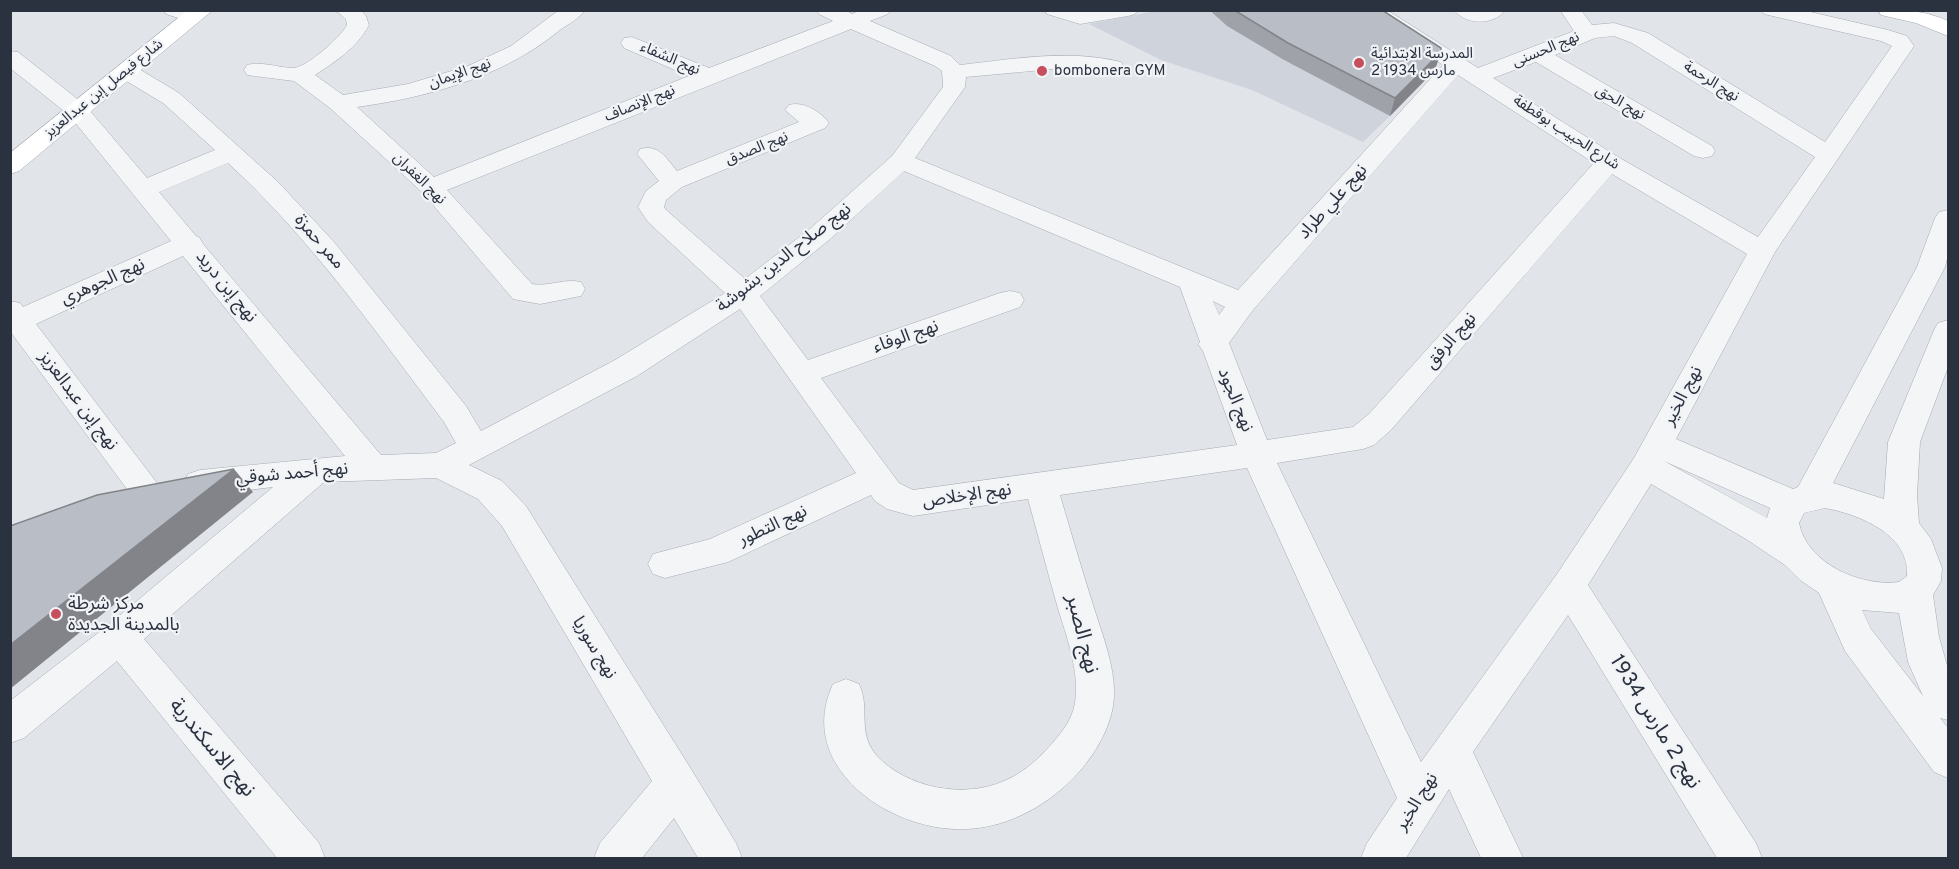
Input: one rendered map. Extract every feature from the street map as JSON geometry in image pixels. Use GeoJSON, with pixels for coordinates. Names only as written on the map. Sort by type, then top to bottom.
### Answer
{"type":"FeatureCollection","features":[{"type":"Feature","properties":{"kind":"main road"},"geometry":{"type":"LineString","coordinates":[[1889,10],[1923,18],[1948,29]]}},
{"type":"Feature","properties":{"kind":"main road","name":"شارع فيصل إبن عبدالعزيز"},"geometry":{"type":"LineString","coordinates":[[10,166],[126,71],[193,12]]}},
{"type":"Feature","properties":{"kind":"street"},"geometry":{"type":"LineString","coordinates":[[255,70],[300,75],[336,50],[357,30],[356,16],[345,10]]}},
{"type":"Feature","properties":{"kind":"street"},"geometry":{"type":"LineString","coordinates":[[826,10],[934,57],[951,66],[954,72],[1064,61],[1084,62],[1113,68]]}},
{"type":"Feature","properties":{"kind":"street","name":"نهج الإنصاف"},"geometry":{"type":"LineString","coordinates":[[431,187],[708,76],[881,10]]}},
{"type":"Feature","properties":{"kind":"street"},"geometry":{"type":"LineString","coordinates":[[1054,10],[1080,18],[1128,10]]}},
{"type":"Feature","properties":{"kind":"street","name":"شارع الحبيب بوقطفة"},"geometry":{"type":"LineString","coordinates":[[1372,10],[1609,162],[1762,251]]}},
{"type":"Feature","properties":{"kind":"street"},"geometry":{"type":"LineString","coordinates":[[1464,10],[1478,16],[1495,10]]}},
{"type":"Feature","properties":{"kind":"street","name":"نهج الحسنى"},"geometry":{"type":"LineString","coordinates":[[1478,76],[1587,33],[1570,10]]}},
{"type":"Feature","properties":{"kind":"street","name":"نهج الخير"},"geometry":{"type":"LineString","coordinates":[[1382,858],[1451,750],[1569,585],[1651,456],[1762,251],[1902,50],[1903,43],[1888,36],[1771,10]]}},
{"type":"Feature","properties":{"kind":"street","name":"نهج الإيمان"},"geometry":{"type":"LineString","coordinates":[[338,103],[419,88],[480,69],[531,43],[568,11]]}},
{"type":"Feature","properties":{"kind":"street","name":"نهج الرحمة"},"geometry":{"type":"LineString","coordinates":[[1587,33],[1599,29],[1612,29],[1640,38],[1829,155]]}},
{"type":"Feature","properties":{"kind":"street","name":"نهج الشفاء"},"geometry":{"type":"LineString","coordinates":[[632,43],[708,76]]}},
{"type":"Feature","properties":{"kind":"street","name":"نهج الحق"},"geometry":{"type":"LineString","coordinates":[[1538,54],[1703,152]]}},
{"type":"Feature","properties":{"kind":"street","name":"نهج إبن دريد"},"geometry":{"type":"LineString","coordinates":[[10,57],[77,110],[190,243],[372,467]]}},
{"type":"Feature","properties":{"kind":"street","name":"نهج علي طراد"},"geometry":{"type":"LineString","coordinates":[[1213,344],[1243,303],[1457,63]]}},
{"type":"Feature","properties":{"kind":"street","name":"ممر حمزة"},"geometry":{"type":"LineString","coordinates":[[126,71],[171,98],[269,187],[326,248],[455,414],[475,449]]}},
{"type":"Feature","properties":{"kind":"street","name":"نهج صلاح الدين بشوشة"},"geometry":{"type":"LineString","coordinates":[[440,465],[475,449],[626,368],[744,294],[820,234],[901,161],[952,92],[954,72]]}},
{"type":"Feature","properties":{"kind":"street","name":"نهج الغفران"},"geometry":{"type":"LineString","coordinates":[[300,75],[338,103],[431,187],[520,290],[528,294],[540,295],[571,289]]}},
{"type":"Feature","properties":{"kind":"street","name":"نهج الصدق"},"geometry":{"type":"LineString","coordinates":[[744,294],[653,211],[652,201],[673,182],[817,123],[797,110]]}},
{"type":"Feature","properties":{"kind":"street"},"geometry":{"type":"LineString","coordinates":[[144,189],[232,152]]}},
{"type":"Feature","properties":{"kind":"street"},"geometry":{"type":"LineString","coordinates":[[649,154],[673,182]]}},
{"type":"Feature","properties":{"kind":"street"},"geometry":{"type":"LineString","coordinates":[[901,161],[1243,303]]}},
{"type":"Feature","properties":{"kind":"street","name":"نهج الرفق"},"geometry":{"type":"LineString","coordinates":[[1256,453],[1348,441],[1371,432],[1609,162]]}},
{"type":"Feature","properties":{"kind":"street"},"geometry":{"type":"LineString","coordinates":[[1797,556],[1786,540],[1782,526],[1784,513],[1800,500],[1852,420],[1931,267],[1948,218]]}},
{"type":"Feature","properties":{"kind":"street","name":"نهج الجوهري"},"geometry":{"type":"LineString","coordinates":[[14,315],[190,243]]}},
{"type":"Feature","properties":{"kind":"street","name":"نهج الجود"},"geometry":{"type":"LineString","coordinates":[[1192,282],[1213,344],[1256,453],[1418,800]]}},
{"type":"Feature","properties":{"kind":"street","name":"نهج الإخلاص"},"geometry":{"type":"LineString","coordinates":[[744,294],[894,498],[913,503],[1256,453]]}},
{"type":"Feature","properties":{"kind":"street","name":"نهج الوفاء"},"geometry":{"type":"LineString","coordinates":[[802,373],[1010,300]]}},
{"type":"Feature","properties":{"kind":"street","name":"نهج إبن عبدالعزيز"},"geometry":{"type":"LineString","coordinates":[[14,315],[132,497]]}},
{"type":"Feature","properties":{"kind":"street"},"geometry":{"type":"LineString","coordinates":[[1903,530],[1900,495],[1904,442],[1948,330]]}},
{"type":"Feature","properties":{"kind":"street"},"geometry":{"type":"LineString","coordinates":[[1651,456],[1800,500],[1840,497],[1857,502],[1889,519],[1915,544],[1924,564],[1923,582],[1915,591],[1904,597],[1870,597],[1832,584],[1747,520],[1696,491],[1651,456]]}},
{"type":"Feature","properties":{"kind":"street","name":"نهج أحمد شوقي"},"geometry":{"type":"LineString","coordinates":[[132,497],[234,478],[316,470],[440,465]]}},
{"type":"Feature","properties":{"kind":"street","name":"نهج سوريا"},"geometry":{"type":"LineString","coordinates":[[440,465],[490,490],[514,516],[721,858]]}},
{"type":"Feature","properties":{"kind":"street"},"geometry":{"type":"LineString","coordinates":[[10,725],[120,638],[316,470]]}},
{"type":"Feature","properties":{"kind":"street","name":"نهج التطور"},"geometry":{"type":"LineString","coordinates":[[665,564],[716,552],[878,477]]}},
{"type":"Feature","properties":{"kind":"street","name":"نهج الصبر"},"geometry":{"type":"LineString","coordinates":[[846,696],[844,730],[854,758],[879,786],[926,805],[966,810],[1004,802],[1028,792],[1060,765],[1085,730],[1095,698],[1090,658],[1041,486]]}},
{"type":"Feature","properties":{"kind":"street"},"geometry":{"type":"LineString","coordinates":[[1832,584],[1858,640],[1948,759]]}},
{"type":"Feature","properties":{"kind":"street","name":"نهج 2 مارس 1934"},"geometry":{"type":"LineString","coordinates":[[1569,585],[1741,858]]}},
{"type":"Feature","properties":{"kind":"street"},"geometry":{"type":"LineString","coordinates":[[1915,591],[1921,645],[1930,674],[1948,703]]}},
{"type":"Feature","properties":{"kind":"street","name":"نهج الاسكندرية"},"geometry":{"type":"LineString","coordinates":[[120,638],[304,858]]}},
{"type":"Feature","properties":{"kind":"street"},"geometry":{"type":"LineString","coordinates":[[1451,750],[1502,858]]}},
{"type":"Feature","properties":{"kind":"street"},"geometry":{"type":"LineString","coordinates":[[615,858],[677,783]]}},
{"type":"Feature","properties":{"kind":"shaded area"},"geometry":{"type":"Polygon","coordinates":[[[1155,11],[1209,11],[1227,26],[1284,60],[1390,116],[1363,142],[1252,90],[1161,60],[1089,24],[1155,11]]]}},
{"type":"Feature","properties":{"kind":"building","name":"المدرسة الابتدائية 2 مارس 1934"},"geometry":{"type":"Polygon","coordinates":[[[1234,10],[1382,10],[1441,48],[1441,52],[1395,98],[1288,43],[1234,10]]]}},
{"type":"Feature","properties":{"kind":"building"},"geometry":{"type":"Polygon","coordinates":[[[234,469],[10,645],[10,526],[97,495],[234,469]]]}},
{"type":"Feature","properties":{"kind":"place","name":"المدرسة الابتدائية 2 مارس 1934"},"geometry":{"type":"Point","coordinates":[1359,63]}},
{"type":"Feature","properties":{"kind":"place","name":"bombonera GYM"},"geometry":{"type":"Point","coordinates":[1042,71]}},
{"type":"Feature","properties":{"kind":"place","name":"مركز شرطة بالمدينة الجديدة"},"geometry":{"type":"Point","coordinates":[56,614]}}]}
